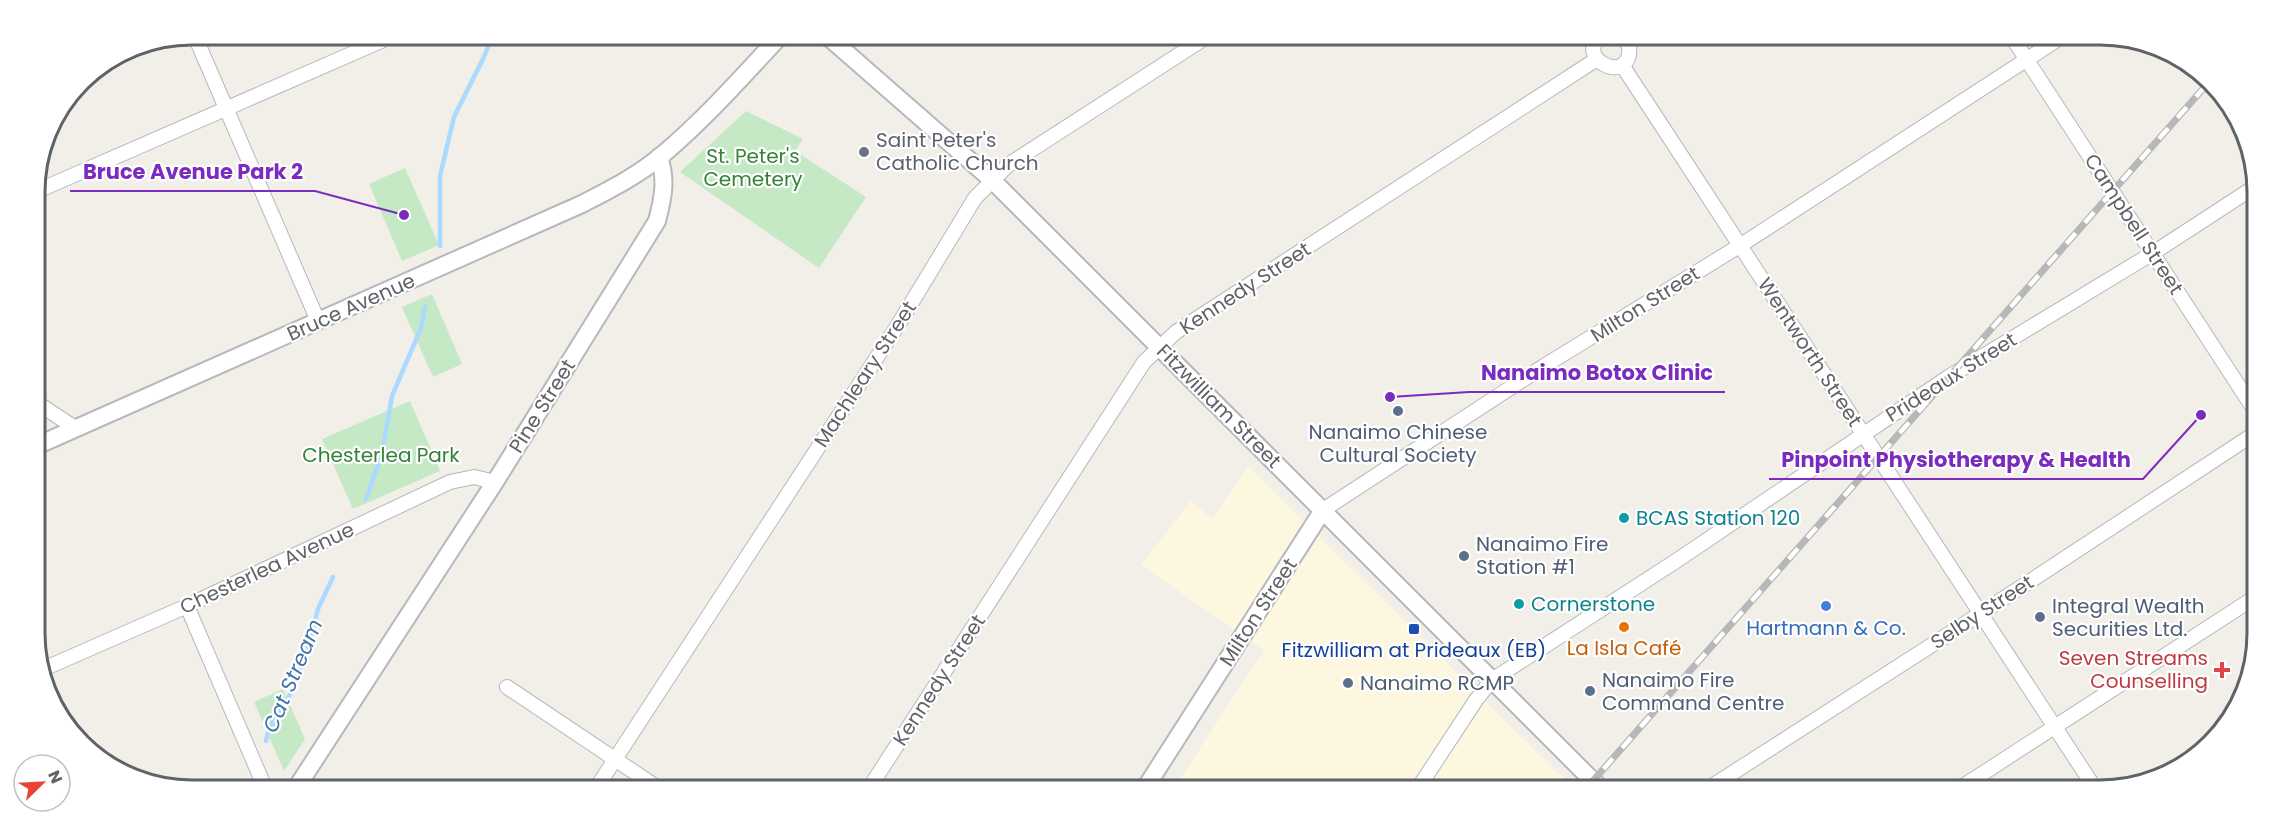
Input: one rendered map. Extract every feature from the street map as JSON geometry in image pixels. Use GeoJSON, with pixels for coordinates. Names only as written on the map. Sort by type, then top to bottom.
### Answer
{"type":"FeatureCollection","features":[{"type":"Feature","properties":{"kind":"street"},"geometry":{"type":"LineString","coordinates":[[199,45],[318,321]]}},
{"type":"Feature","properties":{"kind":"street"},"geometry":{"type":"LineString","coordinates":[[45,188],[372,45]]}},
{"type":"Feature","properties":{"kind":"street"},"geometry":{"type":"LineString","coordinates":[[659,157],[707,115],[772,45]]}},
{"type":"Feature","properties":{"kind":"street","name":"Fitzwilliam Street"},"geometry":{"type":"LineString","coordinates":[[838,45],[992,180],[1592,780]]}},
{"type":"Feature","properties":{"kind":"street","name":"Machleary Street"},"geometry":{"type":"LineString","coordinates":[[601,780],[898,325],[975,198],[1008,165],[1194,45]]}},
{"type":"Feature","properties":{"kind":"street"},"geometry":{"type":"LineString","coordinates":[[1596,45],[1594,47],[1597,59],[1610,68],[1622,65],[1628,57],[1628,45]]}},
{"type":"Feature","properties":{"kind":"street","name":"Campbell Street"},"geometry":{"type":"LineString","coordinates":[[2017,45],[2247,399]]}},
{"type":"Feature","properties":{"kind":"street","name":"Milton Street"},"geometry":{"type":"LineString","coordinates":[[1150,780],[1323,510],[1544,366],[1741,245],[2050,45]]}},
{"type":"Feature","properties":{"kind":"street","name":"Kennedy Street"},"geometry":{"type":"LineString","coordinates":[[874,780],[1144,362],[1159,346],[1176,332],[1597,59]]}},
{"type":"Feature","properties":{"kind":"street","name":"Wentworth Street"},"geometry":{"type":"LineString","coordinates":[[1622,65],[2089,780]]}},
{"type":"Feature","properties":{"kind":"street","name":"Bruce Avenue"},"geometry":{"type":"LineString","coordinates":[[45,442],[582,204],[622,183],[659,157]]}},
{"type":"Feature","properties":{"kind":"street","name":"Pine Street"},"geometry":{"type":"LineString","coordinates":[[301,780],[495,482],[657,221],[663,197],[665,172],[659,157]]}},
{"type":"Feature","properties":{"kind":"street","name":"Prideaux Street"},"geometry":{"type":"LineString","coordinates":[[1424,780],[1476,700],[1492,680],[1676,561],[1950,376],[2153,253],[2247,192]]}},
{"type":"Feature","properties":{"kind":"street"},"geometry":{"type":"LineString","coordinates":[[45,408],[75,428]]}},
{"type":"Feature","properties":{"kind":"street","name":"Selby Street"},"geometry":{"type":"LineString","coordinates":[[1722,780],[2247,439]]}},
{"type":"Feature","properties":{"kind":"street","name":"Chesterlea Avenue"},"geometry":{"type":"LineString","coordinates":[[49,666],[187,606],[450,482],[474,477],[495,482]]}},
{"type":"Feature","properties":{"kind":"street"},"geometry":{"type":"LineString","coordinates":[[1973,780],[2247,603]]}},
{"type":"Feature","properties":{"kind":"street"},"geometry":{"type":"LineString","coordinates":[[187,606],[262,780]]}},
{"type":"Feature","properties":{"kind":"street"},"geometry":{"type":"LineString","coordinates":[[507,687],[646,780]]}},
{"type":"Feature","properties":{"kind":"shaded area"},"geometry":{"type":"Polygon","coordinates":[[[1248,466],[1565,780],[1180,780],[1264,650],[1141,565],[1191,501],[1212,519],[1248,466]]]}},
{"type":"Feature","properties":{"kind":"green space","name":"St. Peter's Cemetery"},"geometry":{"type":"Polygon","coordinates":[[[746,111],[803,139],[795,151],[866,197],[819,268],[680,172],[746,111]]]}},
{"type":"Feature","properties":{"kind":"green space"},"geometry":{"type":"Polygon","coordinates":[[[405,168],[439,245],[402,261],[369,184],[405,168]]]}},
{"type":"Feature","properties":{"kind":"green space"},"geometry":{"type":"Polygon","coordinates":[[[432,294],[462,364],[433,377],[402,307],[432,294]]]}},
{"type":"Feature","properties":{"kind":"green space","name":"Chesterlea Park"},"geometry":{"type":"Polygon","coordinates":[[[410,401],[440,471],[353,509],[322,439],[410,401]]]}},
{"type":"Feature","properties":{"kind":"green space"},"geometry":{"type":"Polygon","coordinates":[[[283,689],[305,739],[284,771],[254,702],[283,689]]]}},
{"type":"Feature","properties":{"kind":"waterway","name":"Cat Stream"},"geometry":{"type":"LineString","coordinates":[[440,246],[440,176],[454,117],[489,45]]}},
{"type":"Feature","properties":{"kind":"waterway","name":"Cat Stream"},"geometry":{"type":"LineString","coordinates":[[366,499],[382,453],[392,396],[421,328],[425,307]]}},
{"type":"Feature","properties":{"kind":"waterway","name":"Cat Stream"},"geometry":{"type":"LineString","coordinates":[[266,741],[269,728],[286,704],[307,651],[318,609],[333,577]]}},
{"type":"Feature","properties":{"kind":"railway"},"geometry":{"type":"LineString","coordinates":[[1594,780],[2204,88]]}},
{"type":"Feature","properties":{"kind":"place","name":"Saint Peter's Catholic Church"},"geometry":{"type":"Point","coordinates":[864,152]}},
{"type":"Feature","properties":{"kind":"place","name":"Bruce Avenue Park 2"},"geometry":{"type":"Point","coordinates":[404,215]}},
{"type":"Feature","properties":{"kind":"place","name":"Nanaimo Botox Clinic"},"geometry":{"type":"Point","coordinates":[1390,397]}},
{"type":"Feature","properties":{"kind":"place","name":"Nanaimo Chinese Cultural Society"},"geometry":{"type":"Point","coordinates":[1398,411]}},
{"type":"Feature","properties":{"kind":"place","name":"Pinpoint Physiotherapy & Health"},"geometry":{"type":"Point","coordinates":[2201,415]}},
{"type":"Feature","properties":{"kind":"place","name":"BCAS Station 120"},"geometry":{"type":"Point","coordinates":[1624,518]}},
{"type":"Feature","properties":{"kind":"place","name":"Nanaimo Fire Station #1"},"geometry":{"type":"Point","coordinates":[1464,556]}},
{"type":"Feature","properties":{"kind":"place","name":"Cornerstone"},"geometry":{"type":"Point","coordinates":[1519,604]}},
{"type":"Feature","properties":{"kind":"place","name":"Hartmann & Co."},"geometry":{"type":"Point","coordinates":[1826,606]}},
{"type":"Feature","properties":{"kind":"place","name":"Integral Wealth Securities Ltd."},"geometry":{"type":"Point","coordinates":[2040,617]}},
{"type":"Feature","properties":{"kind":"place","name":"La Isla Café"},"geometry":{"type":"Point","coordinates":[1624,627]}},
{"type":"Feature","properties":{"kind":"place","name":"Fitzwilliam at Prideaux (EB)"},"geometry":{"type":"Point","coordinates":[1414,629]}},
{"type":"Feature","properties":{"kind":"place","name":"Seven Streams Counselling"},"geometry":{"type":"Point","coordinates":[2222,670]}},
{"type":"Feature","properties":{"kind":"place","name":"Nanaimo RCMP"},"geometry":{"type":"Point","coordinates":[1348,683]}},
{"type":"Feature","properties":{"kind":"place","name":"Nanaimo Fire Command Centre"},"geometry":{"type":"Point","coordinates":[1590,691]}}]}
